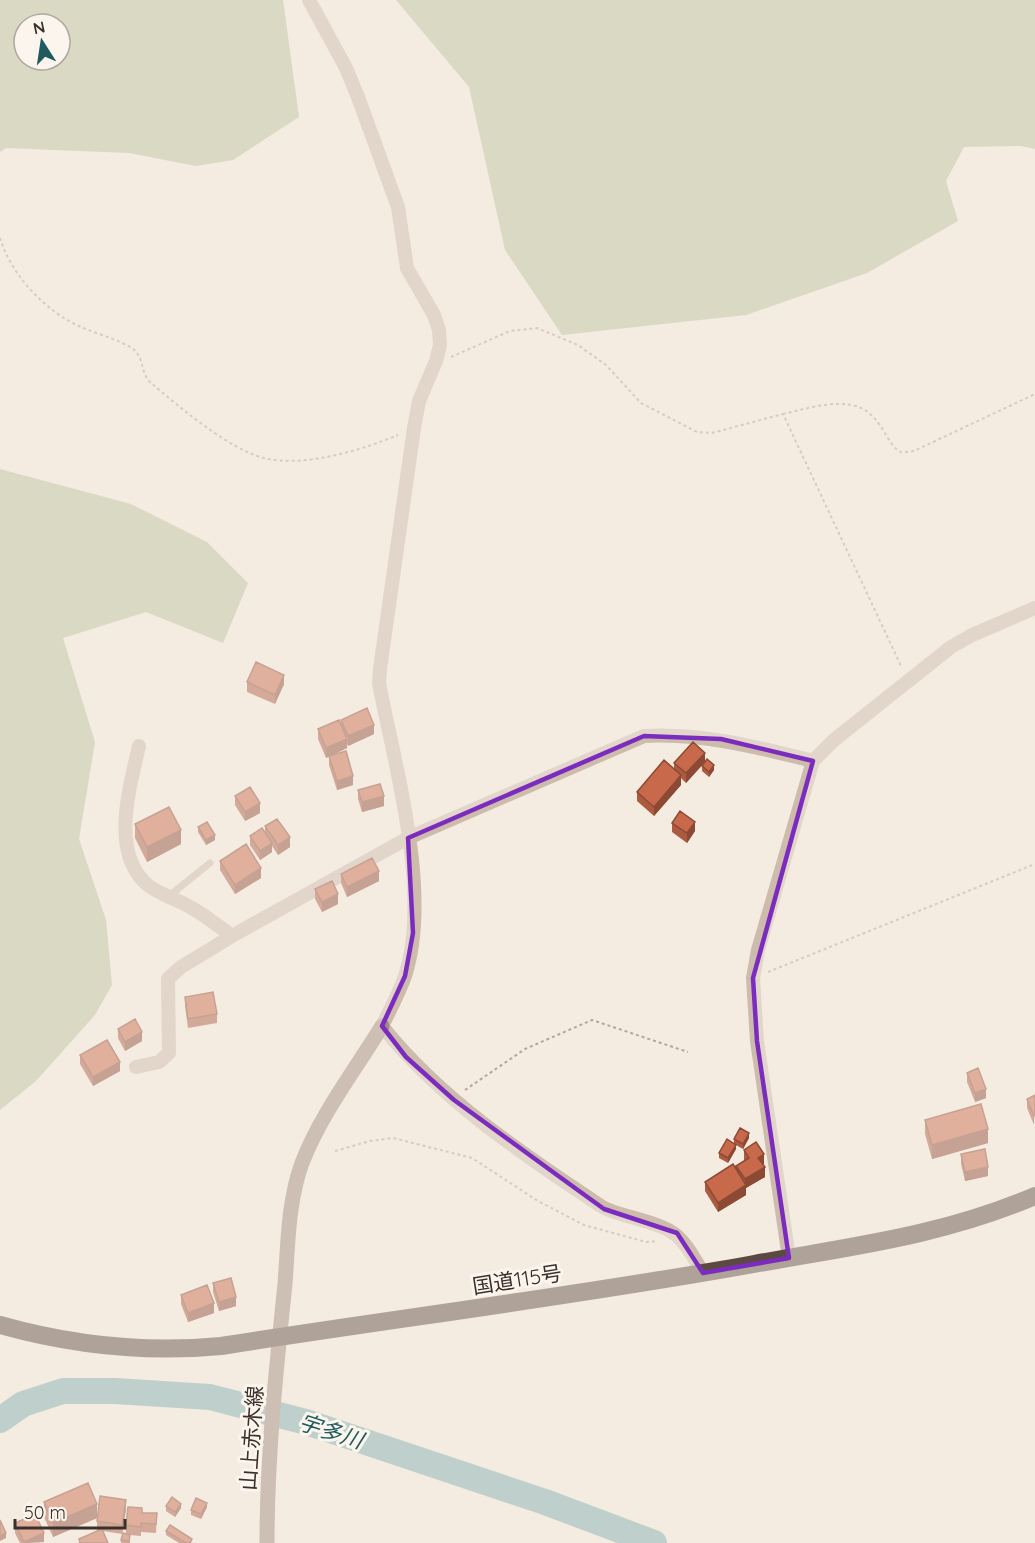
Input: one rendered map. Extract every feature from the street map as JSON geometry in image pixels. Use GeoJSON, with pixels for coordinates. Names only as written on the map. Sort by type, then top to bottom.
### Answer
{"type":"FeatureCollection","features":[{"type":"Feature","properties":{"kind":"highway","name":"国道115号"},"geometry":{"type":"LineString","coordinates":[[0,1325],[32,1334],[82,1342],[145,1348],[189,1349],[279,1343],[872,1244],[953,1227],[1035,1196]]}},
{"type":"Feature","properties":{"kind":"street"},"geometry":{"type":"LineString","coordinates":[[309,0],[346,68],[398,207],[406,268],[434,315],[439,330],[440,345],[436,361],[419,401],[414,428],[379,683],[408,838],[414,895],[413,933],[405,976],[382,1026],[406,1057],[454,1100],[604,1209],[666,1227],[676,1233],[703,1273]]}},
{"type":"Feature","properties":{"kind":"street"},"geometry":{"type":"LineString","coordinates":[[789,1258],[758,1052],[753,978],[758,950],[813,761],[834,740],[908,681],[972,635],[1035,608]]}},
{"type":"Feature","properties":{"kind":"street"},"geometry":{"type":"LineString","coordinates":[[136,1068],[159,1062],[169,1053],[168,979],[181,967],[408,838],[644,736],[678,734],[721,739],[813,761]]}},
{"type":"Feature","properties":{"kind":"street"},"geometry":{"type":"LineString","coordinates":[[139,746],[126,822],[129,854],[136,872],[150,886],[191,907],[232,936]]}},
{"type":"Feature","properties":{"kind":"street","name":"山上赤木線"},"geometry":{"type":"LineString","coordinates":[[267,1543],[279,1343],[292,1203],[301,1164],[319,1128],[382,1026]]}},
{"type":"Feature","properties":{"kind":"lane"},"geometry":{"type":"LineString","coordinates":[[168,896],[210,863]]}},
{"type":"Feature","properties":{"kind":"path"},"geometry":{"type":"LineString","coordinates":[[0,238],[3,249],[21,278],[44,303],[78,326],[132,348],[142,359],[147,379],[182,410],[245,450],[264,458],[293,461],[374,445],[414,428]]}},
{"type":"Feature","properties":{"kind":"path"},"geometry":{"type":"LineString","coordinates":[[436,361],[459,354],[510,331],[537,328],[578,345],[606,365],[641,403],[697,432],[712,433],[823,405],[853,405],[869,413],[881,423],[896,448],[901,452],[914,451],[1035,394]]}},
{"type":"Feature","properties":{"kind":"path"},"geometry":{"type":"LineString","coordinates":[[783,414],[908,681]]}},
{"type":"Feature","properties":{"kind":"path"},"geometry":{"type":"LineString","coordinates":[[753,978],[1035,864]]}},
{"type":"Feature","properties":{"kind":"path"},"geometry":{"type":"LineString","coordinates":[[454,1100],[472,1082],[525,1049],[591,1020],[688,1052]]}},
{"type":"Feature","properties":{"kind":"path"},"geometry":{"type":"LineString","coordinates":[[335,1151],[370,1141],[393,1138],[472,1158],[538,1201],[584,1225],[645,1242],[676,1233]]}},
{"type":"Feature","properties":{"kind":"highlighted area"},"geometry":{"type":"Polygon","coordinates":[[[644,736],[721,739],[813,761],[753,978],[757,1041],[789,1258],[703,1273],[677,1233],[604,1209],[454,1100],[406,1057],[382,1026],[405,976],[413,933],[408,838],[644,736]]]}},
{"type":"Feature","properties":{"kind":"green space"},"geometry":{"type":"Polygon","coordinates":[[[0,0],[283,0],[299,117],[233,160],[196,166],[129,153],[6,148],[0,152],[0,0]]]}},
{"type":"Feature","properties":{"kind":"green space"},"geometry":{"type":"Polygon","coordinates":[[[396,0],[1035,0],[1035,149],[1021,146],[964,147],[946,181],[958,221],[867,273],[746,315],[562,335],[505,250],[469,87],[396,0]]]}},
{"type":"Feature","properties":{"kind":"green space"},"geometry":{"type":"Polygon","coordinates":[[[0,469],[131,504],[207,542],[248,583],[223,643],[146,612],[63,638],[95,742],[79,839],[106,920],[112,985],[95,1015],[36,1081],[0,1110],[0,469]]]}},
{"type":"Feature","properties":{"kind":"building"},"geometry":{"type":"Polygon","coordinates":[[[256,662],[284,675],[275,695],[247,682],[256,662]]]}},
{"type":"Feature","properties":{"kind":"building"},"geometry":{"type":"Polygon","coordinates":[[[367,708],[374,725],[348,736],[341,720],[367,708]]]}},
{"type":"Feature","properties":{"kind":"building"},"geometry":{"type":"Polygon","coordinates":[[[339,720],[347,739],[326,748],[318,729],[339,720]]]}},
{"type":"Feature","properties":{"kind":"building"},"geometry":{"type":"Polygon","coordinates":[[[693,742],[705,753],[686,773],[674,763],[693,742]]]}},
{"type":"Feature","properties":{"kind":"building"},"geometry":{"type":"Polygon","coordinates":[[[346,751],[353,776],[337,781],[329,756],[346,751]]]}},
{"type":"Feature","properties":{"kind":"building"},"geometry":{"type":"Polygon","coordinates":[[[707,759],[714,765],[709,772],[702,766],[707,759]]]}},
{"type":"Feature","properties":{"kind":"building"},"geometry":{"type":"Polygon","coordinates":[[[664,760],[681,775],[654,807],[637,792],[664,760]]]}},
{"type":"Feature","properties":{"kind":"building"},"geometry":{"type":"Polygon","coordinates":[[[380,784],[384,796],[362,802],[358,790],[380,784]]]}},
{"type":"Feature","properties":{"kind":"building"},"geometry":{"type":"Polygon","coordinates":[[[250,787],[260,803],[245,812],[235,796],[250,787]]]}},
{"type":"Feature","properties":{"kind":"building"},"geometry":{"type":"Polygon","coordinates":[[[169,807],[181,830],[147,847],[135,824],[169,807]]]}},
{"type":"Feature","properties":{"kind":"building"},"geometry":{"type":"Polygon","coordinates":[[[680,811],[695,822],[687,833],[672,823],[680,811]]]}},
{"type":"Feature","properties":{"kind":"building"},"geometry":{"type":"Polygon","coordinates":[[[277,819],[290,837],[278,845],[265,826],[277,819]]]}},
{"type":"Feature","properties":{"kind":"building"},"geometry":{"type":"Polygon","coordinates":[[[207,822],[215,835],[206,840],[198,827],[207,822]]]}},
{"type":"Feature","properties":{"kind":"building"},"geometry":{"type":"Polygon","coordinates":[[[262,828],[272,843],[260,851],[250,836],[262,828]]]}},
{"type":"Feature","properties":{"kind":"building"},"geometry":{"type":"Polygon","coordinates":[[[246,844],[261,868],[235,885],[220,861],[246,844]]]}},
{"type":"Feature","properties":{"kind":"building"},"geometry":{"type":"Polygon","coordinates":[[[372,858],[379,871],[347,887],[341,874],[372,858]]]}},
{"type":"Feature","properties":{"kind":"building"},"geometry":{"type":"Polygon","coordinates":[[[332,881],[338,894],[322,902],[315,889],[332,881]]]}},
{"type":"Feature","properties":{"kind":"building"},"geometry":{"type":"Polygon","coordinates":[[[213,992],[217,1014],[188,1019],[185,997],[213,992]]]}},
{"type":"Feature","properties":{"kind":"building"},"geometry":{"type":"Polygon","coordinates":[[[135,1019],[142,1032],[125,1042],[118,1029],[135,1019]]]}},
{"type":"Feature","properties":{"kind":"building"},"geometry":{"type":"Polygon","coordinates":[[[107,1040],[120,1062],[93,1077],[80,1055],[107,1040]]]}},
{"type":"Feature","properties":{"kind":"building"},"geometry":{"type":"Polygon","coordinates":[[[978,1068],[986,1089],[975,1093],[967,1073],[978,1068]]]}},
{"type":"Feature","properties":{"kind":"building"},"geometry":{"type":"Polygon","coordinates":[[[1035,1095],[1035,1115],[1034,1116],[1027,1099],[1035,1095]]]}},
{"type":"Feature","properties":{"kind":"building"},"geometry":{"type":"Polygon","coordinates":[[[981,1104],[988,1129],[932,1145],[925,1120],[981,1104]]]}},
{"type":"Feature","properties":{"kind":"building"},"geometry":{"type":"Polygon","coordinates":[[[740,1128],[749,1133],[743,1144],[734,1139],[740,1128]]]}},
{"type":"Feature","properties":{"kind":"building"},"geometry":{"type":"Polygon","coordinates":[[[727,1139],[736,1145],[728,1158],[719,1153],[727,1139]]]}},
{"type":"Feature","properties":{"kind":"building"},"geometry":{"type":"Polygon","coordinates":[[[756,1142],[764,1154],[758,1158],[765,1167],[745,1179],[736,1166],[749,1158],[744,1150],[756,1142]]]}},
{"type":"Feature","properties":{"kind":"building"},"geometry":{"type":"Polygon","coordinates":[[[985,1149],[988,1167],[965,1172],[961,1154],[985,1149]]]}},
{"type":"Feature","properties":{"kind":"building"},"geometry":{"type":"Polygon","coordinates":[[[733,1164],[746,1185],[718,1203],[705,1182],[733,1164]]]}},
{"type":"Feature","properties":{"kind":"building"},"geometry":{"type":"Polygon","coordinates":[[[231,1278],[236,1297],[219,1302],[213,1283],[231,1278]]]}},
{"type":"Feature","properties":{"kind":"building"},"geometry":{"type":"Polygon","coordinates":[[[207,1285],[214,1303],[188,1313],[181,1295],[207,1285]]]}},
{"type":"Feature","properties":{"kind":"building"},"geometry":{"type":"Polygon","coordinates":[[[88,1483],[97,1504],[53,1523],[44,1502],[88,1483]]]}},
{"type":"Feature","properties":{"kind":"building"},"geometry":{"type":"Polygon","coordinates":[[[100,1496],[126,1500],[122,1525],[97,1521],[100,1496]]]}},
{"type":"Feature","properties":{"kind":"building"},"geometry":{"type":"Polygon","coordinates":[[[172,1497],[181,1504],[175,1512],[166,1506],[172,1497]]]}},
{"type":"Feature","properties":{"kind":"building"},"geometry":{"type":"Polygon","coordinates":[[[196,1498],[207,1503],[201,1514],[191,1510],[196,1498]]]}},
{"type":"Feature","properties":{"kind":"building"},"geometry":{"type":"Polygon","coordinates":[[[128,1507],[142,1508],[142,1513],[157,1513],[156,1524],[141,1523],[141,1527],[126,1525],[128,1507]]]}},
{"type":"Feature","properties":{"kind":"building"},"geometry":{"type":"Polygon","coordinates":[[[35,1514],[44,1533],[24,1542],[15,1523],[35,1514]]]}},
{"type":"Feature","properties":{"kind":"building"},"geometry":{"type":"Polygon","coordinates":[[[0,1520],[6,1533],[0,1536],[0,1520]]]}},
{"type":"Feature","properties":{"kind":"building"},"geometry":{"type":"Polygon","coordinates":[[[170,1525],[192,1539],[190,1543],[166,1531],[170,1525]]]}},
{"type":"Feature","properties":{"kind":"building"},"geometry":{"type":"Polygon","coordinates":[[[102,1529],[108,1543],[80,1543],[79,1539],[102,1529]]]}},
{"type":"Feature","properties":{"kind":"building"},"geometry":{"type":"Polygon","coordinates":[[[123,1533],[130,1535],[129,1541],[121,1540],[123,1533]]]}},
{"type":"Feature","properties":{"kind":"waterway","name":"宇多川"},"geometry":{"type":"LineString","coordinates":[[0,1420],[23,1404],[63,1391],[115,1391],[210,1397],[306,1422],[545,1502],[654,1543]]}}]}
